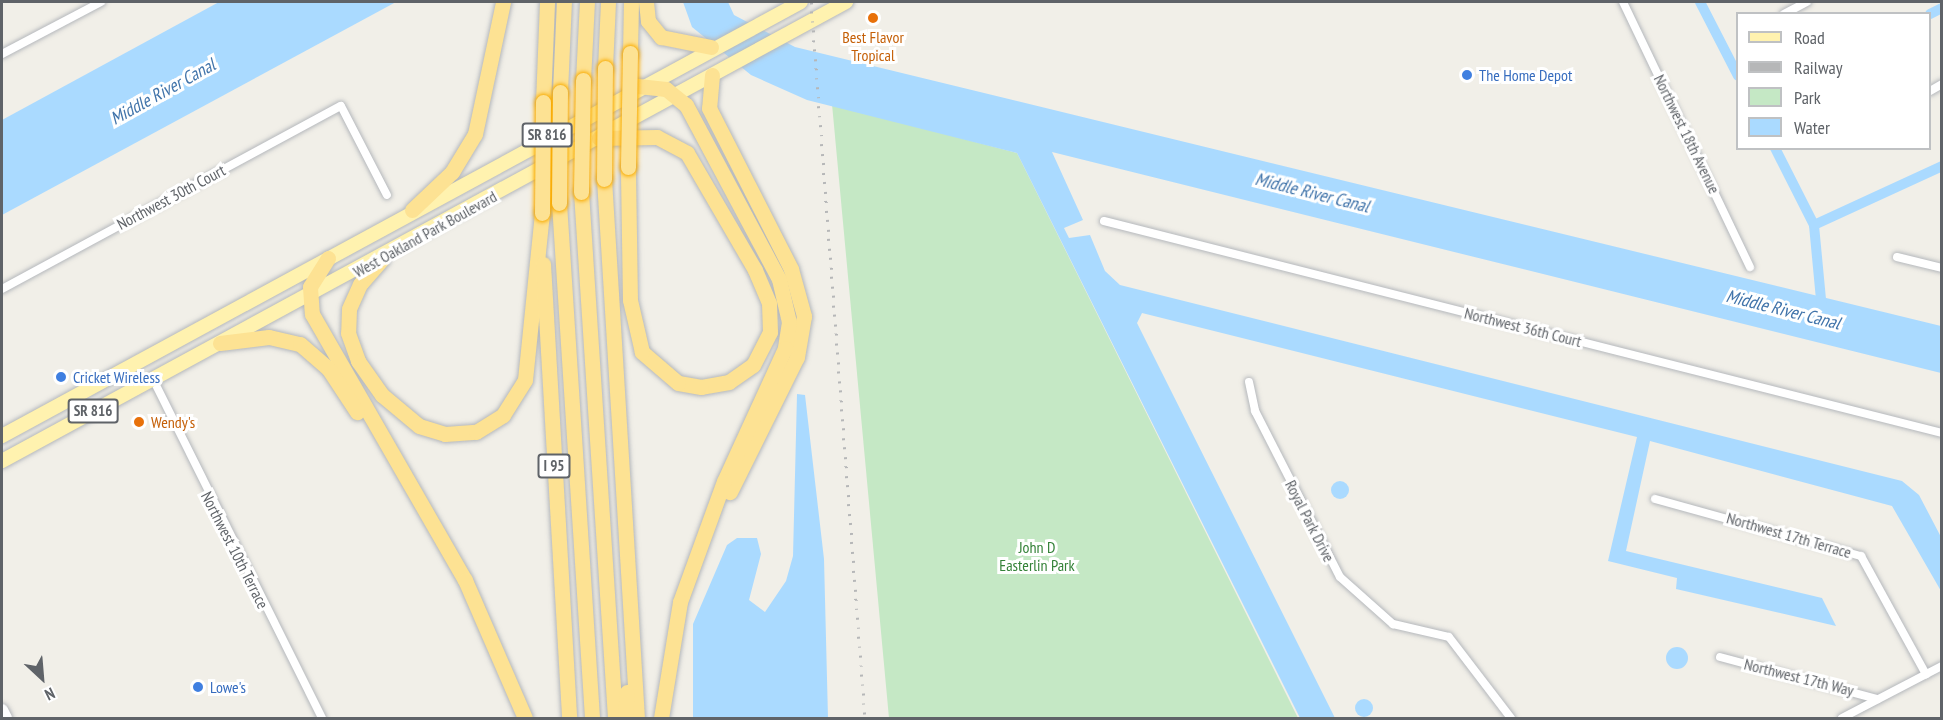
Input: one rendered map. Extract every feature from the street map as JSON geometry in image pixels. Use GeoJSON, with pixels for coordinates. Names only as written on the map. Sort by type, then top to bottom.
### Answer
{"type":"FeatureCollection","features":[{"type":"Feature","properties":{"kind":"highway"},"geometry":{"type":"LineString","coordinates":[[412,210],[452,172],[475,134],[503,2]]}},
{"type":"Feature","properties":{"kind":"highway","name":"I 95"},"geometry":{"type":"LineString","coordinates":[[547,2],[542,213],[569,718]]}},
{"type":"Feature","properties":{"kind":"highway"},"geometry":{"type":"LineString","coordinates":[[564,2],[559,203],[592,718]]}},
{"type":"Feature","properties":{"kind":"highway"},"geometry":{"type":"LineString","coordinates":[[587,2],[581,192],[615,718]]}},
{"type":"Feature","properties":{"kind":"highway"},"geometry":{"type":"LineString","coordinates":[[608,2],[604,68],[603,179],[637,718]]}},
{"type":"Feature","properties":{"kind":"highway"},"geometry":{"type":"LineString","coordinates":[[598,138],[663,139],[687,153],[704,176],[771,310],[765,346],[735,379],[709,387],[685,385],[660,373],[642,352],[630,292],[628,167],[630,53],[631,2]]}},
{"type":"Feature","properties":{"kind":"highway"},"geometry":{"type":"LineString","coordinates":[[646,2],[648,21],[661,37],[711,47]]}},
{"type":"Feature","properties":{"kind":"highway"},"geometry":{"type":"LineString","coordinates":[[699,553],[793,366],[804,323],[794,275],[709,108],[717,72]]}},
{"type":"Feature","properties":{"kind":"highway"},"geometry":{"type":"LineString","coordinates":[[638,86],[676,95],[775,271],[789,313],[785,348],[699,553],[675,619],[661,718]]}},
{"type":"Feature","properties":{"kind":"highway"},"geometry":{"type":"LineString","coordinates":[[382,259],[360,284],[349,309],[348,333],[358,361],[382,395],[419,426],[445,435],[476,432],[503,416],[525,380],[542,213]]}},
{"type":"Feature","properties":{"kind":"highway"},"geometry":{"type":"LineString","coordinates":[[328,258],[308,298],[315,320],[393,459],[465,580],[525,718]]}},
{"type":"Feature","properties":{"kind":"highway"},"geometry":{"type":"LineString","coordinates":[[220,343],[269,338],[306,348],[328,368],[393,459]]}},
{"type":"Feature","properties":{"kind":"highway"},"geometry":{"type":"LineString","coordinates":[[625,718],[631,644]]}},
{"type":"Feature","properties":{"kind":"main road","name":"West Oakland Park Boulevard"},"geometry":{"type":"LineString","coordinates":[[2,461],[220,343],[382,259],[846,2]]}},
{"type":"Feature","properties":{"kind":"main road","name":"West Oakland Park Boulevard"},"geometry":{"type":"LineString","coordinates":[[2,436],[638,86],[794,5]]}},
{"type":"Feature","properties":{"kind":"main road"},"geometry":{"type":"LineString","coordinates":[[153,379],[170,344]]}},
{"type":"Feature","properties":{"kind":"main road"},"geometry":{"type":"LineString","coordinates":[[2,710],[6,718]]}},
{"type":"Feature","properties":{"kind":"street"},"geometry":{"type":"LineString","coordinates":[[2,54],[101,2]]}},
{"type":"Feature","properties":{"kind":"street","name":"Northwest 18th Avenue"},"geometry":{"type":"LineString","coordinates":[[1623,2],[1750,267]]}},
{"type":"Feature","properties":{"kind":"street"},"geometry":{"type":"LineString","coordinates":[[1788,12],[1807,2]]}},
{"type":"Feature","properties":{"kind":"street","name":"Northwest 30th Court"},"geometry":{"type":"LineString","coordinates":[[2,289],[341,106],[387,195]]}},
{"type":"Feature","properties":{"kind":"street","name":"Northwest 36th Court"},"geometry":{"type":"LineString","coordinates":[[1104,221],[1941,433]]}},
{"type":"Feature","properties":{"kind":"street"},"geometry":{"type":"LineString","coordinates":[[1896,257],[1941,268]]}},
{"type":"Feature","properties":{"kind":"street","name":"Northwest 10th Terrace"},"geometry":{"type":"LineString","coordinates":[[153,379],[322,718]]}},
{"type":"Feature","properties":{"kind":"street","name":"Royal Park Drive"},"geometry":{"type":"LineString","coordinates":[[1249,382],[1255,411],[1340,577],[1393,624],[1449,637],[1511,718]]}},
{"type":"Feature","properties":{"kind":"street","name":"Northwest 17th Terrace"},"geometry":{"type":"LineString","coordinates":[[1655,499],[1861,556],[1926,674]]}},
{"type":"Feature","properties":{"kind":"street","name":"Northwest 17th Way"},"geometry":{"type":"LineString","coordinates":[[1720,657],[1877,699]]}},
{"type":"Feature","properties":{"kind":"street"},"geometry":{"type":"LineString","coordinates":[[1842,718],[1941,666]]}},
{"type":"Feature","properties":{"kind":"green space","name":"John D Easterlin Park"},"geometry":{"type":"Polygon","coordinates":[[[832,104],[1017,153],[1298,718],[889,718],[832,104]]]}},
{"type":"Feature","properties":{"kind":"water","name":"Middle River Canal"},"geometry":{"type":"Polygon","coordinates":[[[219,2],[396,2],[2,215],[2,120],[219,2]]]}},
{"type":"Feature","properties":{"kind":"water","name":"Middle River Canal"},"geometry":{"type":"Polygon","coordinates":[[[683,2],[728,2],[734,15],[795,47],[1941,326],[1941,373],[1052,152],[1083,220],[1064,228],[1069,238],[1090,235],[1105,271],[1120,285],[1902,481],[1919,495],[1941,537],[1941,591],[1892,506],[1650,441],[1626,551],[1822,598],[1836,626],[1676,589],[1677,578],[1608,561],[1637,437],[1142,313],[1137,323],[1335,718],[1300,718],[1017,153],[807,100],[751,75],[692,27],[683,2]]]}},
{"type":"Feature","properties":{"kind":"water"},"geometry":{"type":"Polygon","coordinates":[[[797,394],[805,395],[824,559],[828,718],[693,718],[693,624],[727,545],[737,538],[757,538],[761,554],[749,600],[765,612],[786,581],[793,556],[797,394]]]}},
{"type":"Feature","properties":{"kind":"water"},"geometry":{"type":"Polygon","coordinates":[[[1340,481],[1346,484],[1349,490],[1346,496],[1340,499],[1334,496],[1331,490],[1334,484],[1340,481]]]}},
{"type":"Feature","properties":{"kind":"water"},"geometry":{"type":"Polygon","coordinates":[[[1673,647],[1681,647],[1688,654],[1688,662],[1681,669],[1673,669],[1666,662],[1666,654],[1673,647]]]}},
{"type":"Feature","properties":{"kind":"water"},"geometry":{"type":"Polygon","coordinates":[[[1364,699],[1370,702],[1373,708],[1370,714],[1364,717],[1358,714],[1355,708],[1358,702],[1364,699]]]}},
{"type":"Feature","properties":{"kind":"waterway"},"geometry":{"type":"LineString","coordinates":[[1700,2],[1736,72]]}},
{"type":"Feature","properties":{"kind":"waterway"},"geometry":{"type":"LineString","coordinates":[[1931,14],[1942,8]]}},
{"type":"Feature","properties":{"kind":"waterway"},"geometry":{"type":"LineString","coordinates":[[1776,150],[1814,225]]}},
{"type":"Feature","properties":{"kind":"waterway","name":"Middle River Canal"},"geometry":{"type":"LineString","coordinates":[[1822,310],[1814,225],[1942,166]]}},
{"type":"Feature","properties":{"kind":"railway"},"geometry":{"type":"LineString","coordinates":[[811,2],[865,718]]}},
{"type":"Feature","properties":{"kind":"place","name":"Best Flavor Tropical"},"geometry":{"type":"Point","coordinates":[873,18]}},
{"type":"Feature","properties":{"kind":"place","name":"The Home Depot"},"geometry":{"type":"Point","coordinates":[1467,75]}},
{"type":"Feature","properties":{"kind":"place","name":"Cricket Wireless"},"geometry":{"type":"Point","coordinates":[61,377]}},
{"type":"Feature","properties":{"kind":"place","name":"Wendy's"},"geometry":{"type":"Point","coordinates":[139,422]}},
{"type":"Feature","properties":{"kind":"place","name":"Lowe's"},"geometry":{"type":"Point","coordinates":[198,687]}}]}
